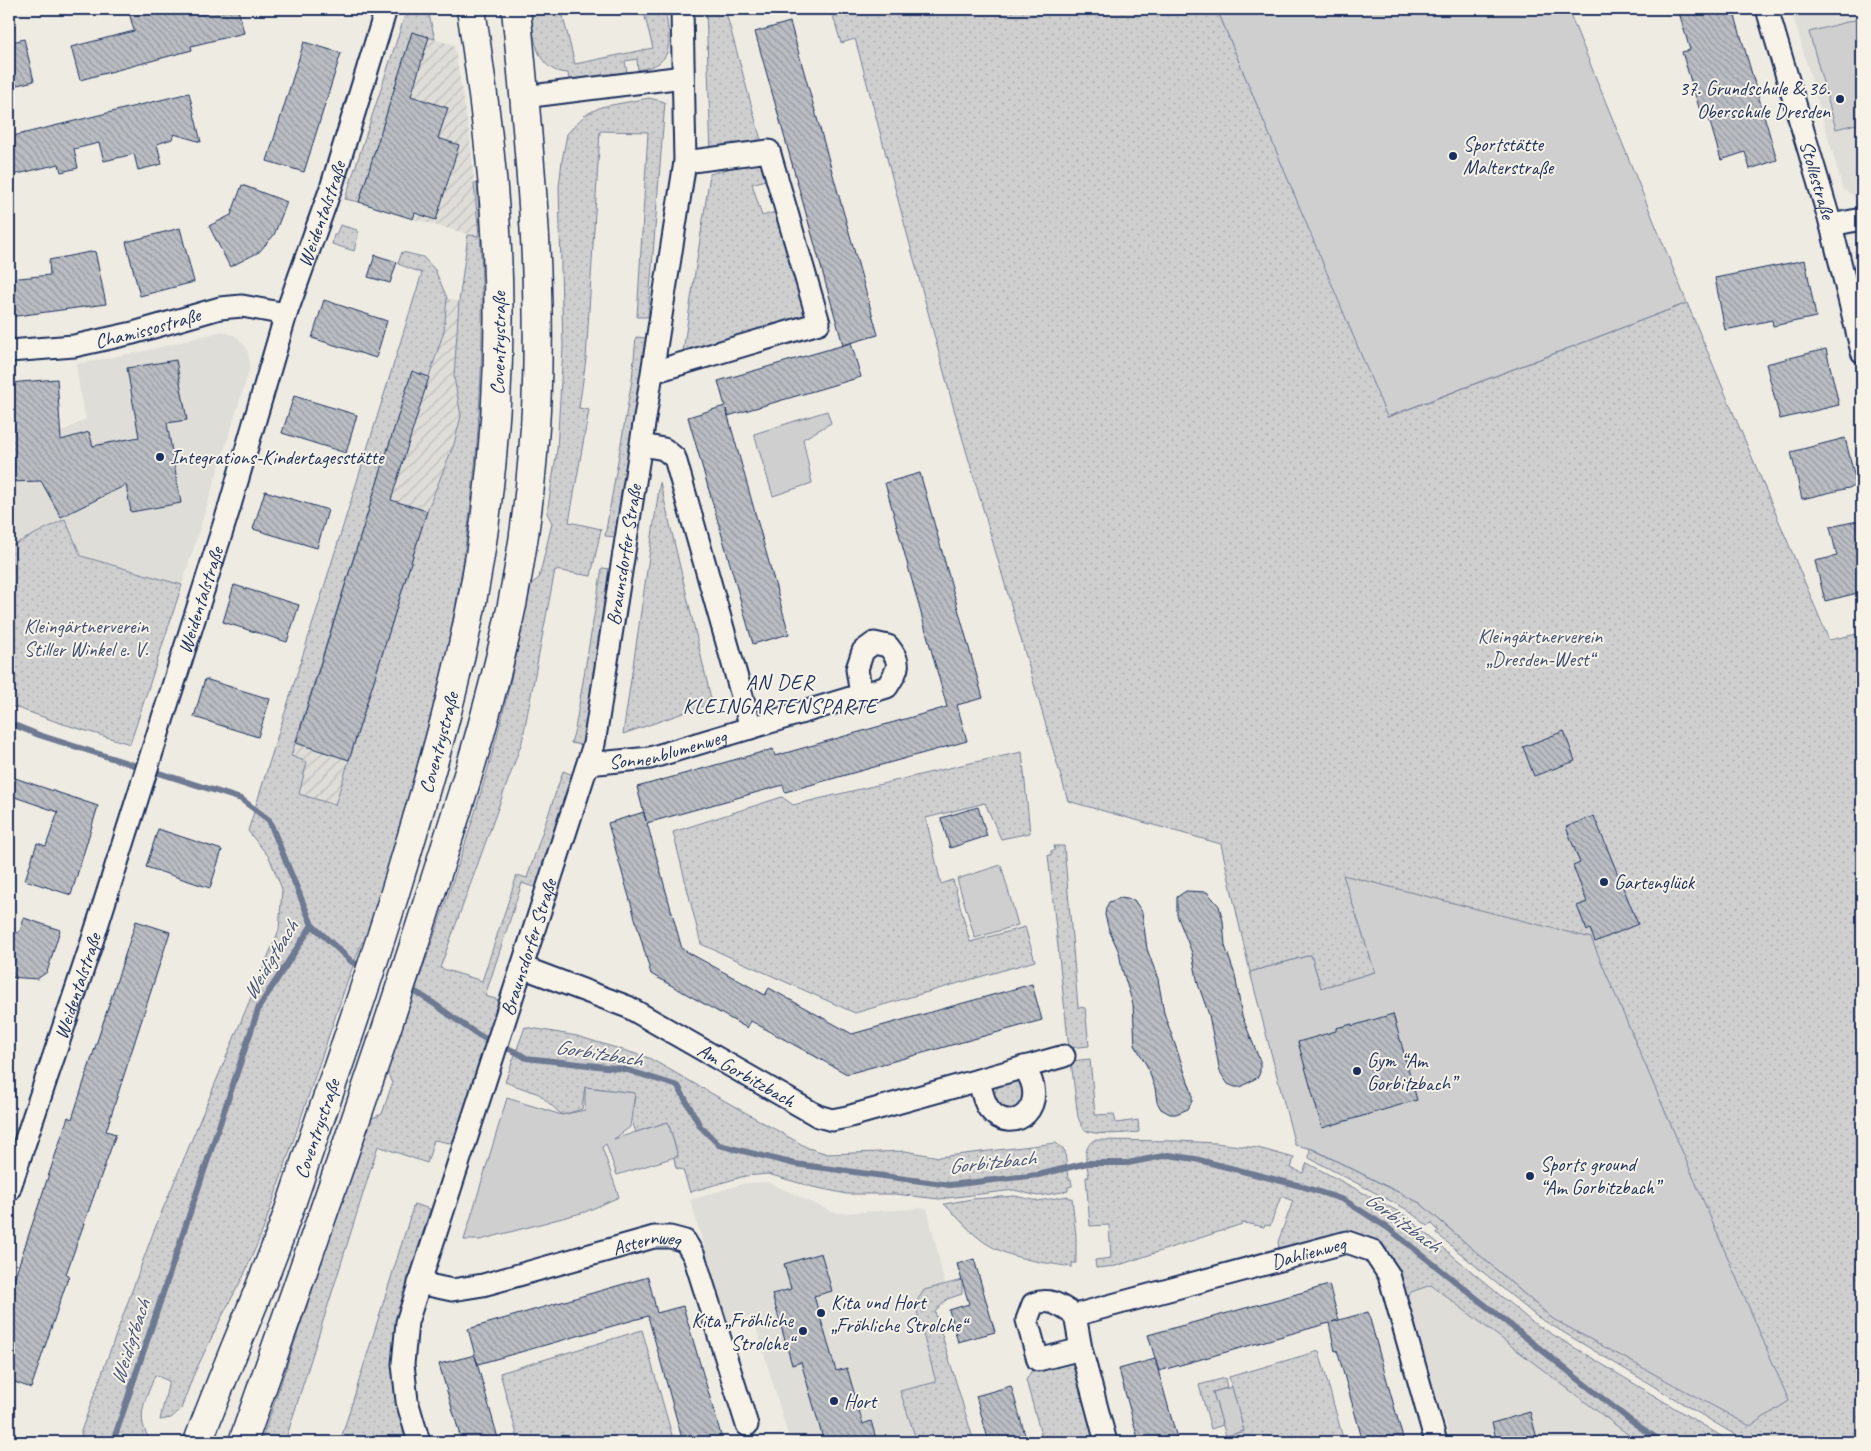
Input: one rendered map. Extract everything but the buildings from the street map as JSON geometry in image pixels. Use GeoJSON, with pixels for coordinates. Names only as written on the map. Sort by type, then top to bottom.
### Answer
{"type":"FeatureCollection","features":[{"type":"Feature","properties":{"kind":"main road","name":"Coventrystraße"},"geometry":{"type":"LineString","coordinates":[[198,1442],[228,1362],[277,1244],[363,992],[426,791],[448,711],[467,628],[483,535],[492,451],[498,300],[496,230],[485,101],[471,9]]}},
{"type":"Feature","properties":{"kind":"main road","name":"Coventrystraße"},"geometry":{"type":"LineString","coordinates":[[243,1442],[409,960],[461,799],[506,635],[524,536],[533,452],[537,371],[538,298],[516,9]]}},
{"type":"Feature","properties":{"kind":"main road"},"geometry":{"type":"LineString","coordinates":[[485,101],[524,96]]}},
{"type":"Feature","properties":{"kind":"street","name":"Weidentalstraße"},"geometry":{"type":"LineString","coordinates":[[9,1190],[91,945],[228,512],[286,314],[326,202],[386,9]]}},
{"type":"Feature","properties":{"kind":"street","name":"Braunsdorfer Straße"},"geometry":{"type":"LineString","coordinates":[[419,1442],[407,1401],[403,1364],[407,1322],[594,744],[685,162],[682,9]]}},
{"type":"Feature","properties":{"kind":"street","name":"Stollestraße"},"geometry":{"type":"LineString","coordinates":[[1767,9],[1831,226],[1862,352]]}},
{"type":"Feature","properties":{"kind":"street"},"geometry":{"type":"LineString","coordinates":[[524,96],[683,77]]}},
{"type":"Feature","properties":{"kind":"street"},"geometry":{"type":"LineString","coordinates":[[653,372],[819,323],[769,151],[685,162]]}},
{"type":"Feature","properties":{"kind":"street"},"geometry":{"type":"LineString","coordinates":[[1831,226],[1862,219]]}},
{"type":"Feature","properties":{"kind":"street","name":"Chamissostraße"},"geometry":{"type":"LineString","coordinates":[[9,351],[74,346],[133,333],[220,308],[242,306],[286,314]]}},
{"type":"Feature","properties":{"kind":"street"},"geometry":{"type":"LineString","coordinates":[[642,445],[664,449],[675,458],[750,728]]}},
{"type":"Feature","properties":{"kind":"street","name":"Sonnenblumenweg"},"geometry":{"type":"LineString","coordinates":[[588,764],[650,758],[861,695]]}},
{"type":"Feature","properties":{"kind":"street","name":"Am Gorbitzbach"},"geometry":{"type":"LineString","coordinates":[[522,968],[628,1007],[818,1116],[832,1120],[1064,1056]]}},
{"type":"Feature","properties":{"kind":"street"},"geometry":{"type":"LineString","coordinates":[[979,1080],[989,1109],[1000,1119],[1014,1120],[1026,1114],[1033,1103],[1034,1089],[1030,1076],[1023,1068]]}},
{"type":"Feature","properties":{"kind":"street","name":"Asternweg"},"geometry":{"type":"LineString","coordinates":[[419,1283],[452,1290],[483,1285],[654,1237],[670,1237],[685,1241],[694,1256],[747,1425]]}},
{"type":"Feature","properties":{"kind":"street","name":"Dahlienweg"},"geometry":{"type":"LineString","coordinates":[[1075,1315],[1347,1242],[1374,1251],[1389,1275],[1436,1442]]}},
{"type":"Feature","properties":{"kind":"street"},"geometry":{"type":"LineString","coordinates":[[1081,1349],[1038,1360],[1027,1320],[1033,1304],[1043,1300],[1054,1302],[1075,1315],[1081,1349],[1106,1442]]}},
{"type":"Feature","properties":{"kind":"shaded area","name":"37. Grundschule & 36. Oberschule Dresden"},"geometry":{"type":"Polygon","coordinates":[[[1791,9],[1862,9],[1862,196],[1855,197],[1843,189],[1791,9]]]}},
{"type":"Feature","properties":{"kind":"shaded area"},"geometry":{"type":"Polygon","coordinates":[[[412,32],[454,45],[470,138],[479,237],[359,202],[412,32]]]}},
{"type":"Feature","properties":{"kind":"shaded area"},"geometry":{"type":"Polygon","coordinates":[[[417,288],[459,302],[454,377],[461,416],[454,444],[427,512],[335,806],[299,794],[291,757],[417,288]]]}},
{"type":"Feature","properties":{"kind":"shaded area","name":"Integrations-Kindertagesstätte"},"geometry":{"type":"Polygon","coordinates":[[[223,331],[237,337],[246,347],[250,360],[249,371],[182,585],[81,556],[65,519],[9,547],[9,448],[35,446],[86,419],[76,364],[145,351],[223,331]]]}},
{"type":"Feature","properties":{"kind":"shaded area","name":"Kita und Hort „Fröhliche Strolche“"},"geometry":{"type":"Polygon","coordinates":[[[768,1182],[832,1212],[844,1213],[927,1208],[945,1285],[924,1290],[915,1304],[936,1382],[901,1391],[917,1442],[790,1442],[753,1316],[727,1323],[690,1200],[746,1183],[768,1182]]]}},
{"type":"Feature","properties":{"kind":"shaded area"},"geometry":{"type":"Polygon","coordinates":[[[1431,1285],[1638,1442],[1451,1442],[1407,1297],[1411,1292],[1431,1285]]]}},
{"type":"Feature","properties":{"kind":"green space"},"geometry":{"type":"Polygon","coordinates":[[[407,9],[445,9],[440,13],[429,15],[435,39],[412,33],[359,202],[345,199],[407,9]]]}},
{"type":"Feature","properties":{"kind":"green space"},"geometry":{"type":"Polygon","coordinates":[[[531,9],[561,9],[575,64],[653,48],[643,9],[665,9],[669,44],[665,57],[655,65],[638,70],[637,59],[625,61],[627,72],[569,80],[568,73],[557,71],[542,59],[535,40],[531,9]]]}},
{"type":"Feature","properties":{"kind":"green space"},"geometry":{"type":"Polygon","coordinates":[[[706,9],[725,9],[762,144],[711,155],[706,9]]]}},
{"type":"Feature","properties":{"kind":"green space","name":"Kleingärtnerverein „Dresden-West“"},"geometry":{"type":"Polygon","coordinates":[[[831,9],[1217,9],[1388,417],[1687,303],[1829,640],[1862,633],[1862,1442],[1747,1442],[1536,1316],[1437,1234],[1439,1231],[1431,1223],[1428,1226],[1406,1209],[1309,1158],[1310,1148],[1420,1203],[1553,1319],[1344,875],[1375,972],[1321,988],[1311,955],[1250,972],[1221,844],[1068,801],[952,402],[856,42],[855,39],[841,43],[831,9]]]}},
{"type":"Feature","properties":{"kind":"green space","name":"Sportstätte Malterstraße"},"geometry":{"type":"Polygon","coordinates":[[[1217,9],[1568,9],[1687,303],[1387,417],[1217,9]]]}},
{"type":"Feature","properties":{"kind":"green space"},"geometry":{"type":"Polygon","coordinates":[[[1862,18],[1862,129],[1860,123],[1836,129],[1809,32],[1862,18]]]}},
{"type":"Feature","properties":{"kind":"green space"},"geometry":{"type":"Polygon","coordinates":[[[649,98],[665,102],[648,317],[637,317],[648,132],[600,131],[586,359],[579,408],[589,410],[569,522],[601,529],[591,576],[555,570],[522,742],[440,968],[482,981],[517,875],[527,878],[563,771],[573,775],[536,888],[522,883],[485,996],[499,1000],[455,1137],[450,1143],[434,1140],[427,1163],[378,1146],[285,1442],[261,1442],[370,1119],[382,1114],[392,1084],[387,1070],[446,902],[486,775],[503,714],[531,584],[539,578],[552,523],[547,513],[557,450],[563,347],[559,187],[567,134],[585,115],[601,107],[649,98]]]}},
{"type":"Feature","properties":{"kind":"green space"},"geometry":{"type":"Polygon","coordinates":[[[766,158],[772,178],[752,184],[762,216],[782,210],[813,321],[682,358],[710,174],[766,158]]]}},
{"type":"Feature","properties":{"kind":"green space"},"geometry":{"type":"Polygon","coordinates":[[[474,183],[477,183],[481,240],[482,355],[475,469],[460,583],[431,716],[411,792],[366,943],[362,942],[347,982],[263,1230],[244,1275],[193,1376],[181,1409],[171,1418],[160,1420],[169,1381],[155,1375],[145,1401],[142,1417],[146,1433],[152,1442],[82,1442],[81,1431],[153,1233],[279,930],[282,889],[269,857],[248,831],[422,273],[398,264],[402,252],[423,257],[435,270],[447,298],[444,331],[429,377],[412,372],[291,756],[307,762],[299,794],[335,805],[427,511],[454,444],[461,416],[454,377],[459,302],[468,235],[479,236],[474,183]]]}},
{"type":"Feature","properties":{"kind":"green space"},"geometry":{"type":"Polygon","coordinates":[[[340,225],[357,230],[358,235],[354,251],[332,244],[334,235],[336,235],[340,225]]]}},
{"type":"Feature","properties":{"kind":"green space"},"geometry":{"type":"Polygon","coordinates":[[[636,337],[647,338],[644,372],[617,537],[605,536],[632,380],[636,337]]]}},
{"type":"Feature","properties":{"kind":"green space"},"geometry":{"type":"Polygon","coordinates":[[[827,411],[831,423],[803,439],[812,483],[773,496],[754,434],[827,411]]]}},
{"type":"Feature","properties":{"kind":"green space"},"geometry":{"type":"Polygon","coordinates":[[[660,482],[712,703],[623,734],[660,482]]]}},
{"type":"Feature","properties":{"kind":"green space","name":"Kleingärtnerverein Stiller Winkel e. V."},"geometry":{"type":"Polygon","coordinates":[[[65,519],[81,556],[182,585],[130,744],[9,705],[9,547],[65,519]]]}},
{"type":"Feature","properties":{"kind":"green space"},"geometry":{"type":"Polygon","coordinates":[[[602,568],[611,569],[582,745],[571,743],[602,568]]]}},
{"type":"Feature","properties":{"kind":"green space"},"geometry":{"type":"Polygon","coordinates":[[[1022,752],[1030,833],[1001,839],[985,803],[926,818],[941,884],[953,880],[970,942],[1025,927],[1035,961],[855,1013],[701,944],[673,832],[782,797],[793,805],[1022,752]]]}},
{"type":"Feature","properties":{"kind":"green space"},"geometry":{"type":"Polygon","coordinates":[[[1054,846],[1064,846],[1078,1007],[1085,1008],[1089,1046],[1069,1048],[1048,855],[1051,855],[1051,851],[1055,850],[1054,846]]]}},
{"type":"Feature","properties":{"kind":"green space"},"geometry":{"type":"Polygon","coordinates":[[[1001,865],[1018,925],[975,938],[957,879],[1001,865]]]}},
{"type":"Feature","properties":{"kind":"green space","name":"Sports ground “Am Gorbitzbach”"},"geometry":{"type":"Polygon","coordinates":[[[1343,875],[1591,938],[1789,1401],[1750,1426],[1553,1319],[1420,1203],[1313,1149],[1295,1145],[1250,972],[1311,955],[1321,988],[1375,972],[1343,875]]]}},
{"type":"Feature","properties":{"kind":"green space"},"geometry":{"type":"Polygon","coordinates":[[[525,1027],[577,1036],[649,1058],[808,1148],[828,1154],[905,1151],[939,1157],[1056,1143],[1065,1151],[1068,1179],[1071,1179],[1072,1186],[1068,1187],[1068,1191],[1038,1196],[1014,1190],[939,1199],[895,1194],[847,1194],[813,1187],[768,1174],[745,1176],[690,1192],[683,1170],[676,1168],[674,1158],[678,1156],[668,1122],[636,1132],[632,1121],[635,1093],[585,1087],[582,1109],[562,1115],[539,1094],[505,1082],[525,1027]]]}},
{"type":"Feature","properties":{"kind":"green space"},"geometry":{"type":"Polygon","coordinates":[[[1090,1059],[1095,1115],[1114,1114],[1116,1123],[1138,1120],[1139,1132],[1092,1133],[1082,1127],[1078,1117],[1071,1061],[1090,1059]]]}},
{"type":"Feature","properties":{"kind":"green space"},"geometry":{"type":"Polygon","coordinates":[[[1008,1081],[1018,1083],[1022,1087],[1024,1102],[1008,1113],[994,1099],[998,1087],[1008,1081]]]}},
{"type":"Feature","properties":{"kind":"green space"},"geometry":{"type":"Polygon","coordinates":[[[585,1087],[635,1093],[630,1127],[614,1139],[668,1122],[678,1156],[617,1175],[606,1144],[602,1147],[619,1197],[585,1212],[480,1240],[464,1240],[507,1098],[562,1115],[585,1110],[585,1087]]]}},
{"type":"Feature","properties":{"kind":"green space"},"geometry":{"type":"Polygon","coordinates":[[[1094,1140],[1179,1141],[1258,1148],[1294,1158],[1291,1168],[1303,1173],[1307,1163],[1403,1214],[1532,1322],[1731,1442],[1638,1442],[1431,1285],[1411,1292],[1407,1297],[1399,1271],[1394,1272],[1377,1246],[1280,1254],[1278,1242],[1293,1201],[1281,1196],[1270,1226],[1265,1225],[1264,1227],[1245,1223],[1116,1266],[1096,1268],[1095,1260],[1111,1258],[1109,1225],[1090,1226],[1086,1177],[1089,1177],[1086,1152],[1094,1140]]]}},
{"type":"Feature","properties":{"kind":"green space"},"geometry":{"type":"Polygon","coordinates":[[[1015,1196],[1038,1201],[1068,1196],[1072,1198],[1076,1236],[1076,1263],[1072,1263],[1072,1267],[1024,1259],[990,1246],[975,1235],[944,1204],[972,1199],[1015,1196]]]}},
{"type":"Feature","properties":{"kind":"green space"},"geometry":{"type":"Polygon","coordinates":[[[414,1204],[430,1209],[406,1288],[396,1334],[392,1369],[396,1397],[407,1442],[340,1442],[414,1204]]]}},
{"type":"Feature","properties":{"kind":"green space"},"geometry":{"type":"Polygon","coordinates":[[[962,1280],[962,1294],[947,1299],[935,1312],[974,1442],[917,1442],[900,1391],[936,1382],[915,1304],[924,1290],[962,1280]]]}},
{"type":"Feature","properties":{"kind":"green space"},"geometry":{"type":"Polygon","coordinates":[[[642,1330],[674,1442],[519,1442],[500,1373],[642,1330]]]}},
{"type":"Feature","properties":{"kind":"green space"},"geometry":{"type":"Polygon","coordinates":[[[1081,1349],[1106,1442],[1043,1442],[1026,1380],[1038,1360],[1081,1349]]]}},
{"type":"Feature","properties":{"kind":"green space"},"geometry":{"type":"Polygon","coordinates":[[[1319,1351],[1344,1442],[1215,1442],[1215,1439],[1244,1431],[1229,1377],[1319,1351]]]}},
{"type":"Feature","properties":{"kind":"green space"},"geometry":{"type":"Polygon","coordinates":[[[1225,1378],[1227,1388],[1213,1392],[1223,1425],[1211,1429],[1199,1385],[1225,1378]]]}},
{"type":"Feature","properties":{"kind":"green space"},"geometry":{"type":"Polygon","coordinates":[[[1232,1387],[1244,1431],[1226,1436],[1213,1392],[1232,1387]]]}},
{"type":"Feature","properties":{"kind":"waterway","name":"Weidigtbach"},"geometry":{"type":"LineString","coordinates":[[9,723],[39,735],[241,799],[269,820],[312,925],[259,1007],[113,1442]]}},
{"type":"Feature","properties":{"kind":"waterway","name":"Gorbitzbach"},"geometry":{"type":"LineString","coordinates":[[312,925],[352,962],[365,968]]}},
{"type":"Feature","properties":{"kind":"waterway","name":"Gorbitzbach"},"geometry":{"type":"LineString","coordinates":[[406,987],[426,998],[484,1038],[526,1058],[624,1069],[678,1086],[700,1126],[719,1145],[795,1164],[950,1185],[1038,1175],[1087,1163],[1128,1163],[1168,1155],[1195,1159],[1301,1186],[1344,1200],[1388,1228],[1631,1421],[1662,1442]]}},
{"type":"Feature","properties":{"kind":"place","name":"37. Grundschule & 36. Oberschule Dresden"},"geometry":{"type":"Point","coordinates":[1840,99]}},
{"type":"Feature","properties":{"kind":"place","name":"Sportstätte Malterstraße"},"geometry":{"type":"Point","coordinates":[1453,156]}},
{"type":"Feature","properties":{"kind":"place","name":"Integrations-Kindertagesstätte"},"geometry":{"type":"Point","coordinates":[160,457]}},
{"type":"Feature","properties":{"kind":"place","name":"Gartenglück"},"geometry":{"type":"Point","coordinates":[1604,882]}},
{"type":"Feature","properties":{"kind":"place","name":"Gym “Am Gorbitzbach”"},"geometry":{"type":"Point","coordinates":[1357,1071]}},
{"type":"Feature","properties":{"kind":"place","name":"Sports ground “Am Gorbitzbach”"},"geometry":{"type":"Point","coordinates":[1530,1176]}},
{"type":"Feature","properties":{"kind":"place","name":"Kita und Hort „Fröhliche Strolche“"},"geometry":{"type":"Point","coordinates":[821,1313]}},
{"type":"Feature","properties":{"kind":"place","name":"Kita „Fröhliche Strolche“"},"geometry":{"type":"Point","coordinates":[803,1331]}},
{"type":"Feature","properties":{"kind":"place","name":"Hort"},"geometry":{"type":"Point","coordinates":[834,1401]}},
{"type":"Feature","properties":{"kind":"district","name":"AN DER KLEINGARTENSPARTE"},"geometry":{"type":"Point","coordinates":[780,694]}}]}
